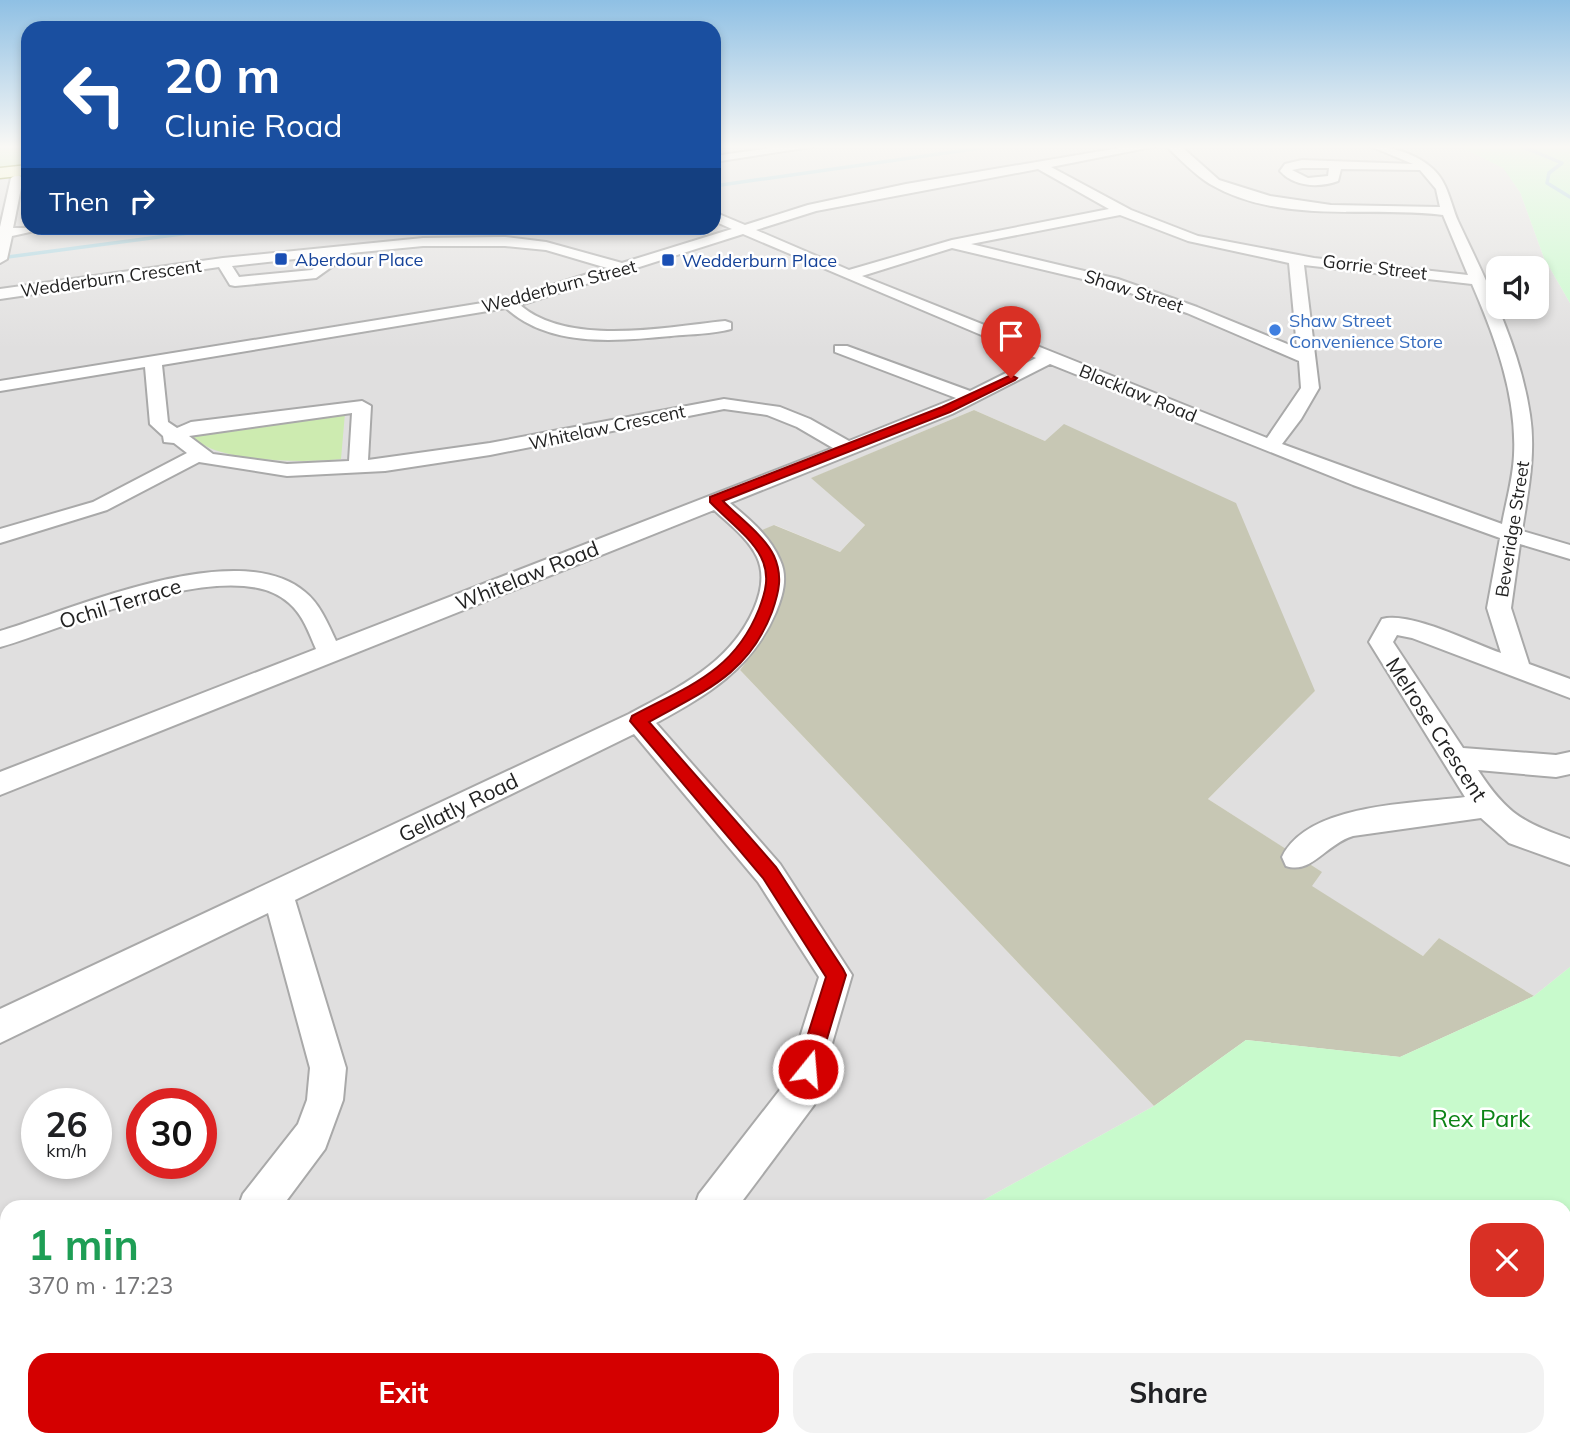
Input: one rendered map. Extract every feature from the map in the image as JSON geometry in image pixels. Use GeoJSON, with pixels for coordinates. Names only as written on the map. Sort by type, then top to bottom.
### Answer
{"type":"FeatureCollection","features":[{"type":"Feature","properties":{"kind":"street"},"geometry":{"type":"LineString","coordinates":[[1,257],[12,214]]}},
{"type":"Feature","properties":{"kind":"street","name":"Wedderburn Street"},"geometry":{"type":"LineString","coordinates":[[0,386],[509,303],[799,214]]}},
{"type":"Feature","properties":{"kind":"street"},"geometry":{"type":"LineString","coordinates":[[849,275],[951,244],[1106,214]]}},
{"type":"Feature","properties":{"kind":"street","name":"Gorrie Street"},"geometry":{"type":"LineString","coordinates":[[1131,214],[1157,226],[1193,238],[1250,251],[1478,280]]}},
{"type":"Feature","properties":{"kind":"street","name":"Beveridge Street"},"geometry":{"type":"LineString","coordinates":[[1449,214],[1498,326],[1521,415],[1524,456],[1499,608],[1518,669]]}},
{"type":"Feature","properties":{"kind":"street","name":"Blacklaw Road"},"geometry":{"type":"LineString","coordinates":[[721,219],[1049,358],[1407,500],[1512,536],[1570,552]]}},
{"type":"Feature","properties":{"kind":"street"},"geometry":{"type":"LineString","coordinates":[[6,233],[21,231]]}},
{"type":"Feature","properties":{"kind":"street","name":"Wedderburn Crescent"},"geometry":{"type":"LineString","coordinates":[[0,294],[223,262],[437,242],[567,239],[624,269]]}},
{"type":"Feature","properties":{"kind":"street","name":"Shaw Street"},"geometry":{"type":"LineString","coordinates":[[951,244],[1113,282],[1192,310],[1309,359]]}},
{"type":"Feature","properties":{"kind":"street","name":"Wedderburn Crescent"},"geometry":{"type":"LineString","coordinates":[[223,262],[235,282],[316,274],[347,249]]}},
{"type":"Feature","properties":{"kind":"street"},"geometry":{"type":"LineString","coordinates":[[1270,446],[1310,387],[1297,258]]}},
{"type":"Feature","properties":{"kind":"street"},"geometry":{"type":"LineString","coordinates":[[509,303],[531,321],[568,332],[619,334],[725,326]]}},
{"type":"Feature","properties":{"kind":"street"},"geometry":{"type":"LineString","coordinates":[[841,349],[974,398]]}},
{"type":"Feature","properties":{"kind":"street","name":"Whitelaw Road"},"geometry":{"type":"LineString","coordinates":[[0,784],[974,398],[1049,358]]}},
{"type":"Feature","properties":{"kind":"street","name":"Whitelaw Crescent"},"geometry":{"type":"LineString","coordinates":[[153,359],[148,383],[160,428],[197,455],[255,469],[285,471],[358,467],[518,446],[726,404],[782,414],[812,425],[846,448]]}},
{"type":"Feature","properties":{"kind":"street"},"geometry":{"type":"LineString","coordinates":[[172,438],[191,428],[362,406],[358,467]]}},
{"type":"Feature","properties":{"kind":"street"},"geometry":{"type":"LineString","coordinates":[[0,536],[100,506],[197,455]]}},
{"type":"Feature","properties":{"kind":"street","name":"Gellatly Road"},"geometry":{"type":"LineString","coordinates":[[0,1026],[638,721],[719,676],[742,655],[755,636],[772,593],[774,572],[766,553],[715,500]]}},
{"type":"Feature","properties":{"kind":"street","name":"Ochil Terrace"},"geometry":{"type":"LineString","coordinates":[[0,639],[176,582],[223,578],[260,580],[290,592],[308,609],[330,654]]}},
{"type":"Feature","properties":{"kind":"street","name":"Melrose Crescent"},"geometry":{"type":"LineString","coordinates":[[1570,689],[1417,631],[1390,625],[1381,642],[1486,806],[1519,834],[1570,852]]}},
{"type":"Feature","properties":{"kind":"street"},"geometry":{"type":"LineString","coordinates":[[638,721],[769,873],[836,975],[801,1092],[719,1200]]}},
{"type":"Feature","properties":{"kind":"street"},"geometry":{"type":"LineString","coordinates":[[1455,758],[1556,766],[1570,763]]}},
{"type":"Feature","properties":{"kind":"street"},"geometry":{"type":"LineString","coordinates":[[1297,857],[1328,831],[1353,824],[1486,806]]}},
{"type":"Feature","properties":{"kind":"street"},"geometry":{"type":"LineString","coordinates":[[263,1200],[312,1136],[325,1100],[328,1068],[278,893]]}},
{"type":"Feature","properties":{"kind":"shaded area"},"geometry":{"type":"Polygon","coordinates":[[[0,214],[21,214],[21,235],[721,235],[721,214],[1528,214],[1543,256],[1486,256],[1486,319],[1549,319],[1549,267],[1570,303],[1570,967],[1534,996],[1439,938],[1423,956],[1311,886],[1321,872],[1208,799],[1315,691],[1045,441],[974,410],[812,478],[865,525],[840,552],[775,525],[763,530],[783,563],[785,583],[766,635],[740,670],[1154,1106],[984,1200],[0,1200],[0,214]]]}},
{"type":"Feature","properties":{"kind":"shaded area"},"geometry":{"type":"Polygon","coordinates":[[[974,410],[1045,441],[1064,424],[1236,503],[1315,691],[1208,799],[1322,872],[1312,886],[1423,956],[1439,938],[1534,996],[1400,1057],[1246,1040],[1154,1106],[740,670],[766,635],[785,583],[783,563],[762,530],[774,525],[840,552],[865,525],[811,478],[974,410]]]}},
{"type":"Feature","properties":{"kind":"green space"},"geometry":{"type":"Polygon","coordinates":[[[1528,214],[1570,214],[1570,303],[1549,267],[1549,256],[1543,256],[1528,214]]]}},
{"type":"Feature","properties":{"kind":"green space"},"geometry":{"type":"Polygon","coordinates":[[[345,413],[341,459],[285,461],[239,456],[202,444],[192,435],[345,413]]]}},
{"type":"Feature","properties":{"kind":"green space","name":"Rex Park"},"geometry":{"type":"Polygon","coordinates":[[[1570,967],[1570,1200],[984,1200],[1154,1106],[1246,1040],[1400,1057],[1534,996],[1570,967]]]}},
{"type":"Feature","properties":{"kind":"waterway"},"geometry":{"type":"LineString","coordinates":[[3,258],[0,258],[174,235]]}},
{"type":"Feature","properties":{"kind":"place","name":"Aberdour Place"},"geometry":{"type":"Point","coordinates":[281,259]}},
{"type":"Feature","properties":{"kind":"place","name":"Wedderburn Place"},"geometry":{"type":"Point","coordinates":[668,260]}},
{"type":"Feature","properties":{"kind":"place","name":"Shaw Street Convenience Store"},"geometry":{"type":"Point","coordinates":[1275,330]}},
{"type":"Feature","properties":{"kind":"route"},"geometry":{"type":"LineString","coordinates":[[808,1069],[836,975],[769,873],[638,721],[719,676],[742,655],[755,636],[772,593],[774,572],[766,553],[715,500],[946,410],[1011,378]]}}]}
